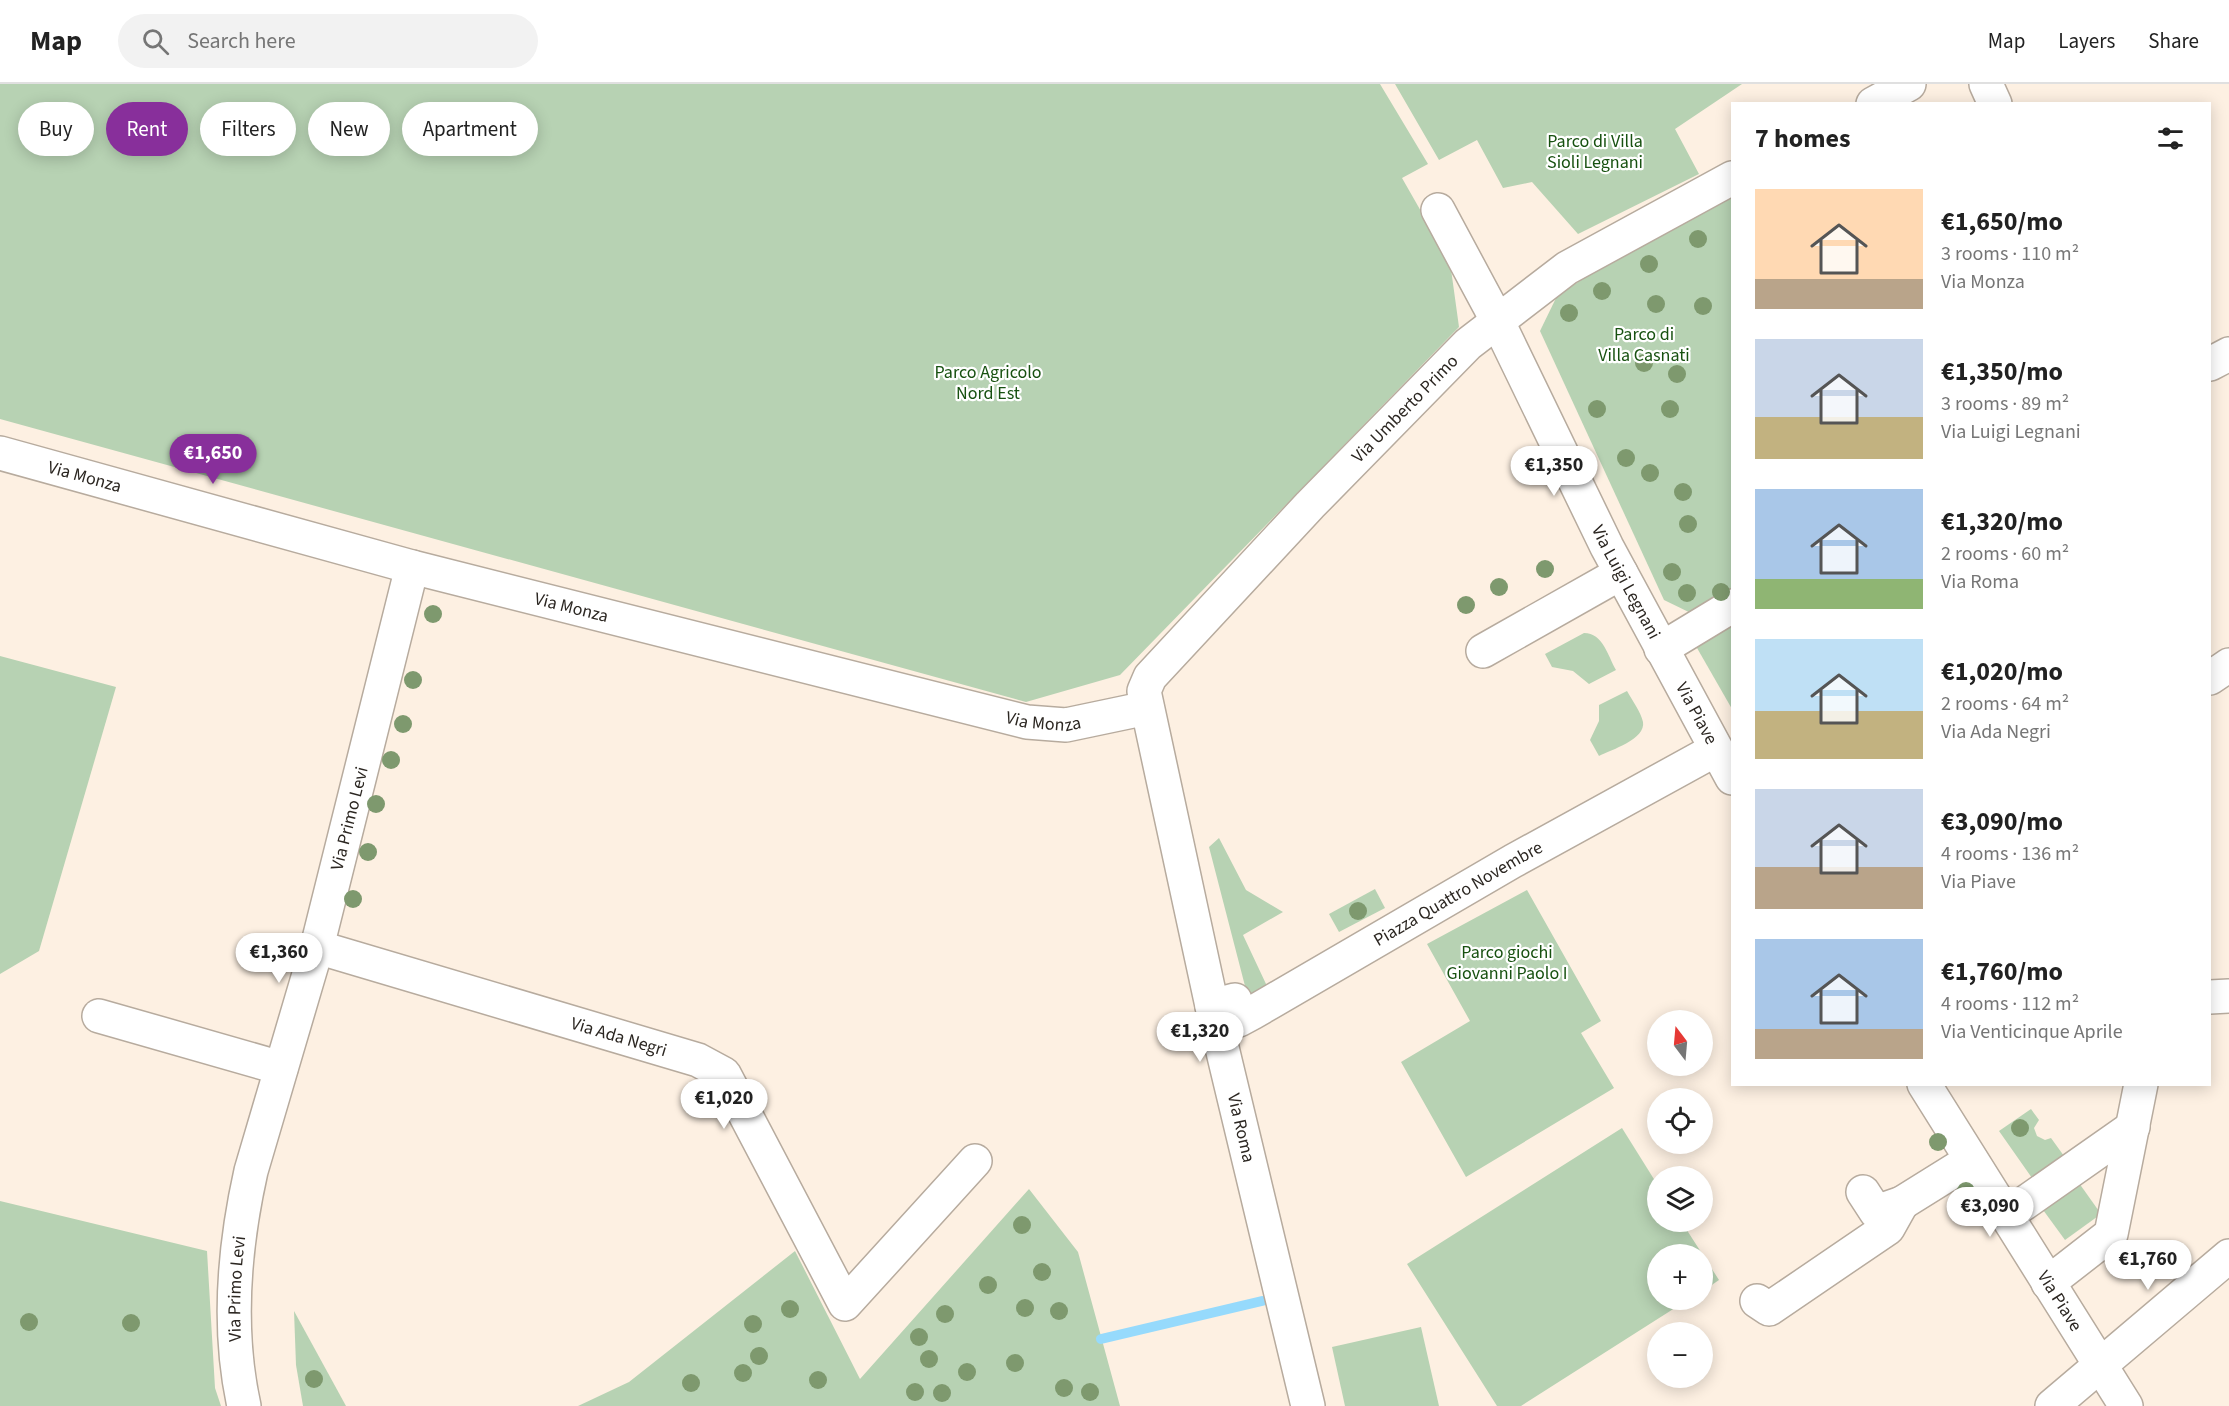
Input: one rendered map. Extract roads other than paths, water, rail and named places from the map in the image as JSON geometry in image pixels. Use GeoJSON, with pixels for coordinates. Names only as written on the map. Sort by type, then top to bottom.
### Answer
{"type":"FeatureCollection","features":[{"type":"Feature","properties":{"kind":"street"},"geometry":{"type":"LineString","coordinates":[[1877,102],[1910,84]]}},
{"type":"Feature","properties":{"kind":"street"},"geometry":{"type":"LineString","coordinates":[[1986,84],[1994,102]]}},
{"type":"Feature","properties":{"kind":"street","name":"Via Umberto Primo"},"geometry":{"type":"LineString","coordinates":[[1147,708],[1144,691],[1150,677],[1318,497],[1446,365],[1497,320],[1567,268],[1731,178]]}},
{"type":"Feature","properties":{"kind":"street","name":"Via Luigi Legnani"},"geometry":{"type":"LineString","coordinates":[[1438,210],[1497,320],[1660,649]]}},
{"type":"Feature","properties":{"kind":"street"},"geometry":{"type":"LineString","coordinates":[[2211,363],[2229,354]]}},
{"type":"Feature","properties":{"kind":"street","name":"Via Monza"},"geometry":{"type":"LineString","coordinates":[[0,453],[412,567],[1027,722],[1066,725],[1147,708]]}},
{"type":"Feature","properties":{"kind":"street","name":"Via Primo Levi"},"geometry":{"type":"LineString","coordinates":[[244,1406],[237,1338],[236,1256],[251,1171],[317,947],[412,567]]}},
{"type":"Feature","properties":{"kind":"street"},"geometry":{"type":"LineString","coordinates":[[1483,651],[1621,573]]}},
{"type":"Feature","properties":{"kind":"street"},"geometry":{"type":"LineString","coordinates":[[1660,649],[1731,607]]}},
{"type":"Feature","properties":{"kind":"street","name":"Via Piave"},"geometry":{"type":"LineString","coordinates":[[1660,649],[1731,776]]}},
{"type":"Feature","properties":{"kind":"street"},"geometry":{"type":"LineString","coordinates":[[2211,677],[2229,665]]}},
{"type":"Feature","properties":{"kind":"street","name":"Via Roma"},"geometry":{"type":"LineString","coordinates":[[1147,708],[1212,1006],[1308,1406]]}},
{"type":"Feature","properties":{"kind":"street","name":"Piazza Quattro Novembre"},"geometry":{"type":"LineString","coordinates":[[1212,1006],[1234,1000],[1239,1020],[1245,1017],[1513,861],[1715,750]]}},
{"type":"Feature","properties":{"kind":"street","name":"Via Ada Negri"},"geometry":{"type":"LineString","coordinates":[[317,947],[698,1060],[723,1074],[845,1304],[975,1161]]}},
{"type":"Feature","properties":{"kind":"street"},"geometry":{"type":"LineString","coordinates":[[2211,997],[2229,996]]}},
{"type":"Feature","properties":{"kind":"street"},"geometry":{"type":"LineString","coordinates":[[99,1016],[281,1068]]}},
{"type":"Feature","properties":{"kind":"street","name":"Via Piave"},"geometry":{"type":"LineString","coordinates":[[1925,1086],[2126,1406]]}},
{"type":"Feature","properties":{"kind":"street"},"geometry":{"type":"LineString","coordinates":[[2048,1283],[2111,1234],[2141,1086]]}},
{"type":"Feature","properties":{"kind":"street"},"geometry":{"type":"LineString","coordinates":[[2006,1216],[2133,1127]]}},
{"type":"Feature","properties":{"kind":"street"},"geometry":{"type":"LineString","coordinates":[[1863,1192],[1876,1212],[1902,1203],[1971,1160]]}},
{"type":"Feature","properties":{"kind":"street"},"geometry":{"type":"LineString","coordinates":[[1757,1301],[1768,1309],[1888,1228],[1902,1203]]}},
{"type":"Feature","properties":{"kind":"street"},"geometry":{"type":"LineString","coordinates":[[2052,1406],[2229,1256]]}},
{"type":"Feature","properties":{"kind":"waterway"},"geometry":{"type":"LineString","coordinates":[[1101,1339],[1262,1301]]}},
{"type":"Feature","properties":{"kind":"park label","name":"Parco di Villa Sioli Legnani"},"geometry":{"type":"Point","coordinates":[1595,151]}},
{"type":"Feature","properties":{"kind":"park label","name":"Parco di Villa Casnati"},"geometry":{"type":"Point","coordinates":[1644,344]}},
{"type":"Feature","properties":{"kind":"park label","name":"Parco Agricolo Nord Est"},"geometry":{"type":"Point","coordinates":[988,382]}},
{"type":"Feature","properties":{"kind":"park label","name":"Parco giochi Giovanni Paolo I"},"geometry":{"type":"Point","coordinates":[1507,962]}}]}
